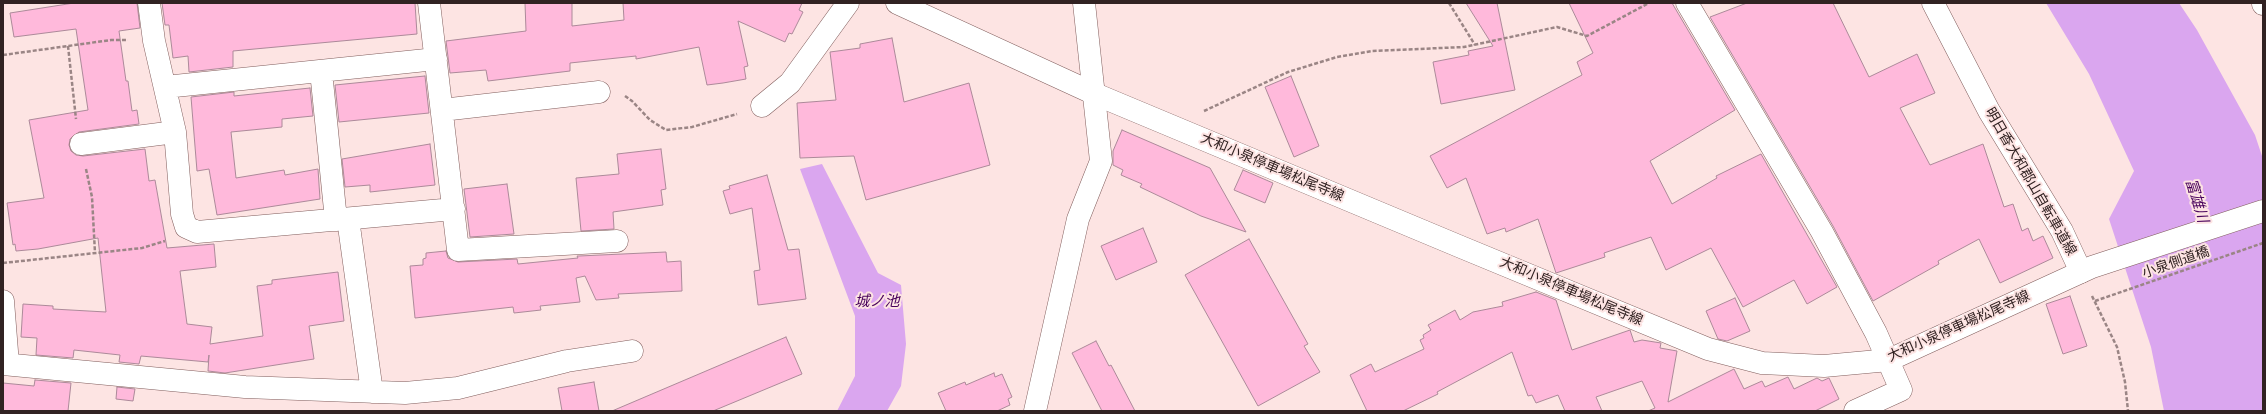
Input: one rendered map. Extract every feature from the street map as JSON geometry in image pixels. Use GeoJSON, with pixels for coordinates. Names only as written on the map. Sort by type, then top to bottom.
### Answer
{"type":"FeatureCollection","features":[{"type":"Feature","properties":{"kind":"street"},"geometry":{"type":"LineString","coordinates":[[149,3],[154,40],[175,132],[182,214],[186,227],[197,232],[454,209]]}},
{"type":"Feature","properties":{"kind":"street"},"geometry":{"type":"LineString","coordinates":[[429,3],[458,250],[617,241]]}},
{"type":"Feature","properties":{"kind":"street"},"geometry":{"type":"LineString","coordinates":[[762,106],[790,83],[848,3]]}},
{"type":"Feature","properties":{"kind":"street","name":"大和小泉停車場松尾寺線"},"geometry":{"type":"LineString","coordinates":[[897,3],[1095,94],[1171,126],[1708,349],[1762,363],[1824,366],[1889,360],[2086,269],[2263,211]]}},
{"type":"Feature","properties":{"kind":"street"},"geometry":{"type":"LineString","coordinates":[[1035,411],[1078,219],[1101,161],[1095,94],[1084,3]]}},
{"type":"Feature","properties":{"kind":"street"},"geometry":{"type":"LineString","coordinates":[[1687,3],[1822,232],[1889,360],[1901,390],[1855,411]]}},
{"type":"Feature","properties":{"kind":"street","name":"明日香大和郡山自転車道線"},"geometry":{"type":"LineString","coordinates":[[1933,3],[1989,111],[2086,269]]}},
{"type":"Feature","properties":{"kind":"street"},"geometry":{"type":"LineString","coordinates":[[164,87],[436,59]]}},
{"type":"Feature","properties":{"kind":"street"},"geometry":{"type":"LineString","coordinates":[[321,71],[342,219],[372,392]]}},
{"type":"Feature","properties":{"kind":"street"},"geometry":{"type":"LineString","coordinates":[[442,110],[599,92]]}},
{"type":"Feature","properties":{"kind":"street"},"geometry":{"type":"LineString","coordinates":[[81,144],[175,132]]}},
{"type":"Feature","properties":{"kind":"street"},"geometry":{"type":"LineString","coordinates":[[3,300],[5,364],[245,387],[406,393],[458,388],[567,361],[632,351]]}},
{"type":"Feature","properties":{"kind":"path"},"geometry":{"type":"LineString","coordinates":[[1449,3],[1475,45]]}},
{"type":"Feature","properties":{"kind":"path"},"geometry":{"type":"LineString","coordinates":[[1171,126],[1288,72],[1337,57],[1372,51],[1475,45],[1557,27],[1587,36],[1649,3]]}},
{"type":"Feature","properties":{"kind":"path"},"geometry":{"type":"LineString","coordinates":[[3,55],[111,40],[154,40]]}},
{"type":"Feature","properties":{"kind":"path"},"geometry":{"type":"LineString","coordinates":[[599,92],[618,93],[632,101],[650,120],[666,130],[692,127],[762,106]]}},
{"type":"Feature","properties":{"kind":"path"},"geometry":{"type":"LineString","coordinates":[[3,263],[142,248],[172,238],[186,227]]}},
{"type":"Feature","properties":{"kind":"path","name":"小泉側道橋"},"geometry":{"type":"LineString","coordinates":[[2095,301],[2263,243]]}},
{"type":"Feature","properties":{"kind":"path","name":"明日香大和郡山自転車道線"},"geometry":{"type":"LineString","coordinates":[[2086,269],[2095,301],[2117,347],[2125,382],[2128,411]]}},
{"type":"Feature","properties":{"kind":"water","name":"富雄川"},"geometry":{"type":"Polygon","coordinates":[[[2046,3],[2179,3],[2197,30],[2255,135],[2263,159],[2263,411],[2164,411],[2151,347],[2109,219],[2134,171],[2089,74],[2046,3]]]}},
{"type":"Feature","properties":{"kind":"water","name":"城ノ池"},"geometry":{"type":"Polygon","coordinates":[[[822,164],[878,273],[901,285],[906,344],[901,386],[887,411],[837,411],[855,376],[855,316],[800,169],[822,164]]]}},
{"type":"Feature","properties":{"kind":"building"},"geometry":{"type":"Polygon","coordinates":[[[74,3],[137,3],[140,28],[119,31],[132,111],[137,110],[139,124],[79,132],[70,139],[69,145],[71,151],[76,155],[83,156],[145,149],[149,181],[155,180],[167,248],[214,244],[216,267],[180,271],[187,324],[212,327],[210,344],[263,336],[257,286],[272,284],[272,280],[338,272],[344,321],[309,326],[314,359],[225,373],[208,371],[209,355],[208,362],[141,356],[139,364],[119,362],[120,355],[74,350],[73,358],[36,355],[37,338],[21,337],[23,304],[53,306],[53,309],[106,312],[98,238],[38,249],[16,251],[15,244],[13,245],[7,203],[44,198],[29,120],[88,110],[76,29],[14,37],[10,13],[74,3]]]}},
{"type":"Feature","properties":{"kind":"building"},"geometry":{"type":"Polygon","coordinates":[[[162,3],[415,3],[417,34],[233,51],[233,67],[189,72],[188,56],[173,58],[169,25],[165,25],[162,3]]]}},
{"type":"Feature","properties":{"kind":"building"},"geometry":{"type":"Polygon","coordinates":[[[525,3],[572,3],[572,26],[624,20],[623,3],[802,3],[799,10],[803,12],[792,34],[789,33],[785,42],[738,21],[748,66],[744,67],[746,79],[723,83],[707,85],[699,47],[636,59],[636,56],[570,63],[570,71],[488,81],[486,70],[450,73],[446,41],[526,31],[525,3]]]}},
{"type":"Feature","properties":{"kind":"building"},"geometry":{"type":"Polygon","coordinates":[[[1466,3],[1497,3],[1515,90],[1441,104],[1433,62],[1469,55],[1468,51],[1493,46],[1466,3]]]}},
{"type":"Feature","properties":{"kind":"building"},"geometry":{"type":"Polygon","coordinates":[[[1569,3],[1672,3],[1735,110],[1650,161],[1672,204],[1717,178],[1716,176],[1761,154],[1837,287],[1807,304],[1794,280],[1743,307],[1711,248],[1666,270],[1651,237],[1604,253],[1605,257],[1556,273],[1538,219],[1506,232],[1505,228],[1487,234],[1466,178],[1447,188],[1430,156],[1582,75],[1577,62],[1593,53],[1569,3]]]}},
{"type":"Feature","properties":{"kind":"building"},"geometry":{"type":"Polygon","coordinates":[[[1747,3],[1833,3],[1869,77],[1917,54],[1935,93],[1900,108],[1930,165],[1983,144],[2004,207],[2013,204],[2022,231],[2028,228],[2033,241],[2043,236],[2053,258],[2000,283],[1979,239],[1938,261],[1939,264],[1873,301],[1833,226],[1710,17],[1747,3]]]}},
{"type":"Feature","properties":{"kind":"building"},"geometry":{"type":"Polygon","coordinates":[[[892,38],[904,102],[969,83],[990,165],[866,200],[854,156],[800,158],[797,103],[836,100],[830,52],[860,48],[860,44],[892,38]]]}},
{"type":"Feature","properties":{"kind":"building"},"geometry":{"type":"Polygon","coordinates":[[[425,76],[429,113],[339,122],[335,85],[425,76]]]}},
{"type":"Feature","properties":{"kind":"building"},"geometry":{"type":"Polygon","coordinates":[[[1291,76],[1319,146],[1294,157],[1265,87],[1291,76]]]}},
{"type":"Feature","properties":{"kind":"building"},"geometry":{"type":"Polygon","coordinates":[[[310,88],[313,116],[282,119],[282,127],[231,132],[236,178],[284,170],[285,175],[318,169],[320,199],[217,215],[209,169],[197,171],[191,97],[234,92],[234,96],[310,88]]]}},
{"type":"Feature","properties":{"kind":"building"},"geometry":{"type":"Polygon","coordinates":[[[1122,130],[1210,168],[1246,232],[1201,216],[1140,187],[1142,184],[1121,175],[1123,170],[1113,165],[1113,151],[1122,130]]]}},
{"type":"Feature","properties":{"kind":"building"},"geometry":{"type":"Polygon","coordinates":[[[430,144],[435,185],[370,192],[370,185],[345,187],[342,159],[430,144]]]}},
{"type":"Feature","properties":{"kind":"building"},"geometry":{"type":"Polygon","coordinates":[[[661,149],[666,189],[661,190],[663,205],[613,212],[614,229],[581,231],[576,178],[619,174],[617,154],[661,149]]]}},
{"type":"Feature","properties":{"kind":"building"},"geometry":{"type":"Polygon","coordinates":[[[1243,170],[1273,183],[1265,203],[1234,190],[1243,170]]]}},
{"type":"Feature","properties":{"kind":"building"},"geometry":{"type":"Polygon","coordinates":[[[767,175],[788,250],[799,249],[806,299],[758,305],[754,271],[760,270],[752,208],[730,214],[723,191],[730,189],[729,186],[767,175]]]}},
{"type":"Feature","properties":{"kind":"building"},"geometry":{"type":"Polygon","coordinates":[[[507,184],[514,234],[470,237],[464,189],[507,184]]]}},
{"type":"Feature","properties":{"kind":"building"},"geometry":{"type":"Polygon","coordinates":[[[1143,228],[1157,262],[1116,280],[1101,246],[1143,228]]]}},
{"type":"Feature","properties":{"kind":"building"},"geometry":{"type":"Polygon","coordinates":[[[1249,239],[1308,344],[1304,346],[1320,372],[1258,406],[1185,275],[1249,239]]]}},
{"type":"Feature","properties":{"kind":"building"},"geometry":{"type":"Polygon","coordinates":[[[446,251],[448,258],[458,262],[517,259],[518,264],[578,258],[577,256],[666,252],[667,262],[681,261],[682,291],[618,294],[619,298],[596,300],[585,276],[576,278],[580,302],[540,306],[541,310],[514,313],[513,307],[415,318],[410,266],[423,265],[423,259],[426,258],[426,253],[446,251]]]}},
{"type":"Feature","properties":{"kind":"building"},"geometry":{"type":"Polygon","coordinates":[[[1536,292],[1556,300],[1572,350],[1630,330],[1634,342],[1642,340],[1661,343],[1660,348],[1677,351],[1668,402],[1734,369],[1744,389],[1762,381],[1765,387],[1788,377],[1794,389],[1817,378],[1822,381],[1829,378],[1839,399],[1815,411],[1648,411],[1655,408],[1642,381],[1596,397],[1602,411],[1565,411],[1558,395],[1536,403],[1532,395],[1528,396],[1512,352],[1437,392],[1438,394],[1403,411],[1367,411],[1350,375],[1371,364],[1375,372],[1424,349],[1420,340],[1424,338],[1423,335],[1431,330],[1428,325],[1455,310],[1460,320],[1473,312],[1503,306],[1502,302],[1536,292]]]}},
{"type":"Feature","properties":{"kind":"building"},"geometry":{"type":"Polygon","coordinates":[[[2070,296],[2087,346],[2063,354],[2046,304],[2070,296]]]}},
{"type":"Feature","properties":{"kind":"building"},"geometry":{"type":"Polygon","coordinates":[[[1735,298],[1750,331],[1727,341],[1718,339],[1706,311],[1735,298]]]}},
{"type":"Feature","properties":{"kind":"building"},"geometry":{"type":"Polygon","coordinates":[[[786,337],[802,374],[713,411],[612,411],[786,337]]]}},
{"type":"Feature","properties":{"kind":"building"},"geometry":{"type":"Polygon","coordinates":[[[1096,341],[1109,366],[1111,365],[1135,411],[1102,411],[1072,353],[1096,341]]]}},
{"type":"Feature","properties":{"kind":"building"},"geometry":{"type":"Polygon","coordinates":[[[994,373],[995,377],[1002,374],[1012,397],[1008,399],[1010,405],[997,411],[946,411],[938,393],[965,382],[966,385],[994,373]]]}},
{"type":"Feature","properties":{"kind":"building"},"geometry":{"type":"Polygon","coordinates":[[[35,380],[71,383],[68,411],[3,411],[3,383],[34,386],[35,380]]]}},
{"type":"Feature","properties":{"kind":"building"},"geometry":{"type":"Polygon","coordinates":[[[594,382],[599,411],[562,411],[558,388],[594,382]]]}},
{"type":"Feature","properties":{"kind":"building"},"geometry":{"type":"Polygon","coordinates":[[[117,387],[135,389],[133,401],[116,399],[117,387]]]}}]}
